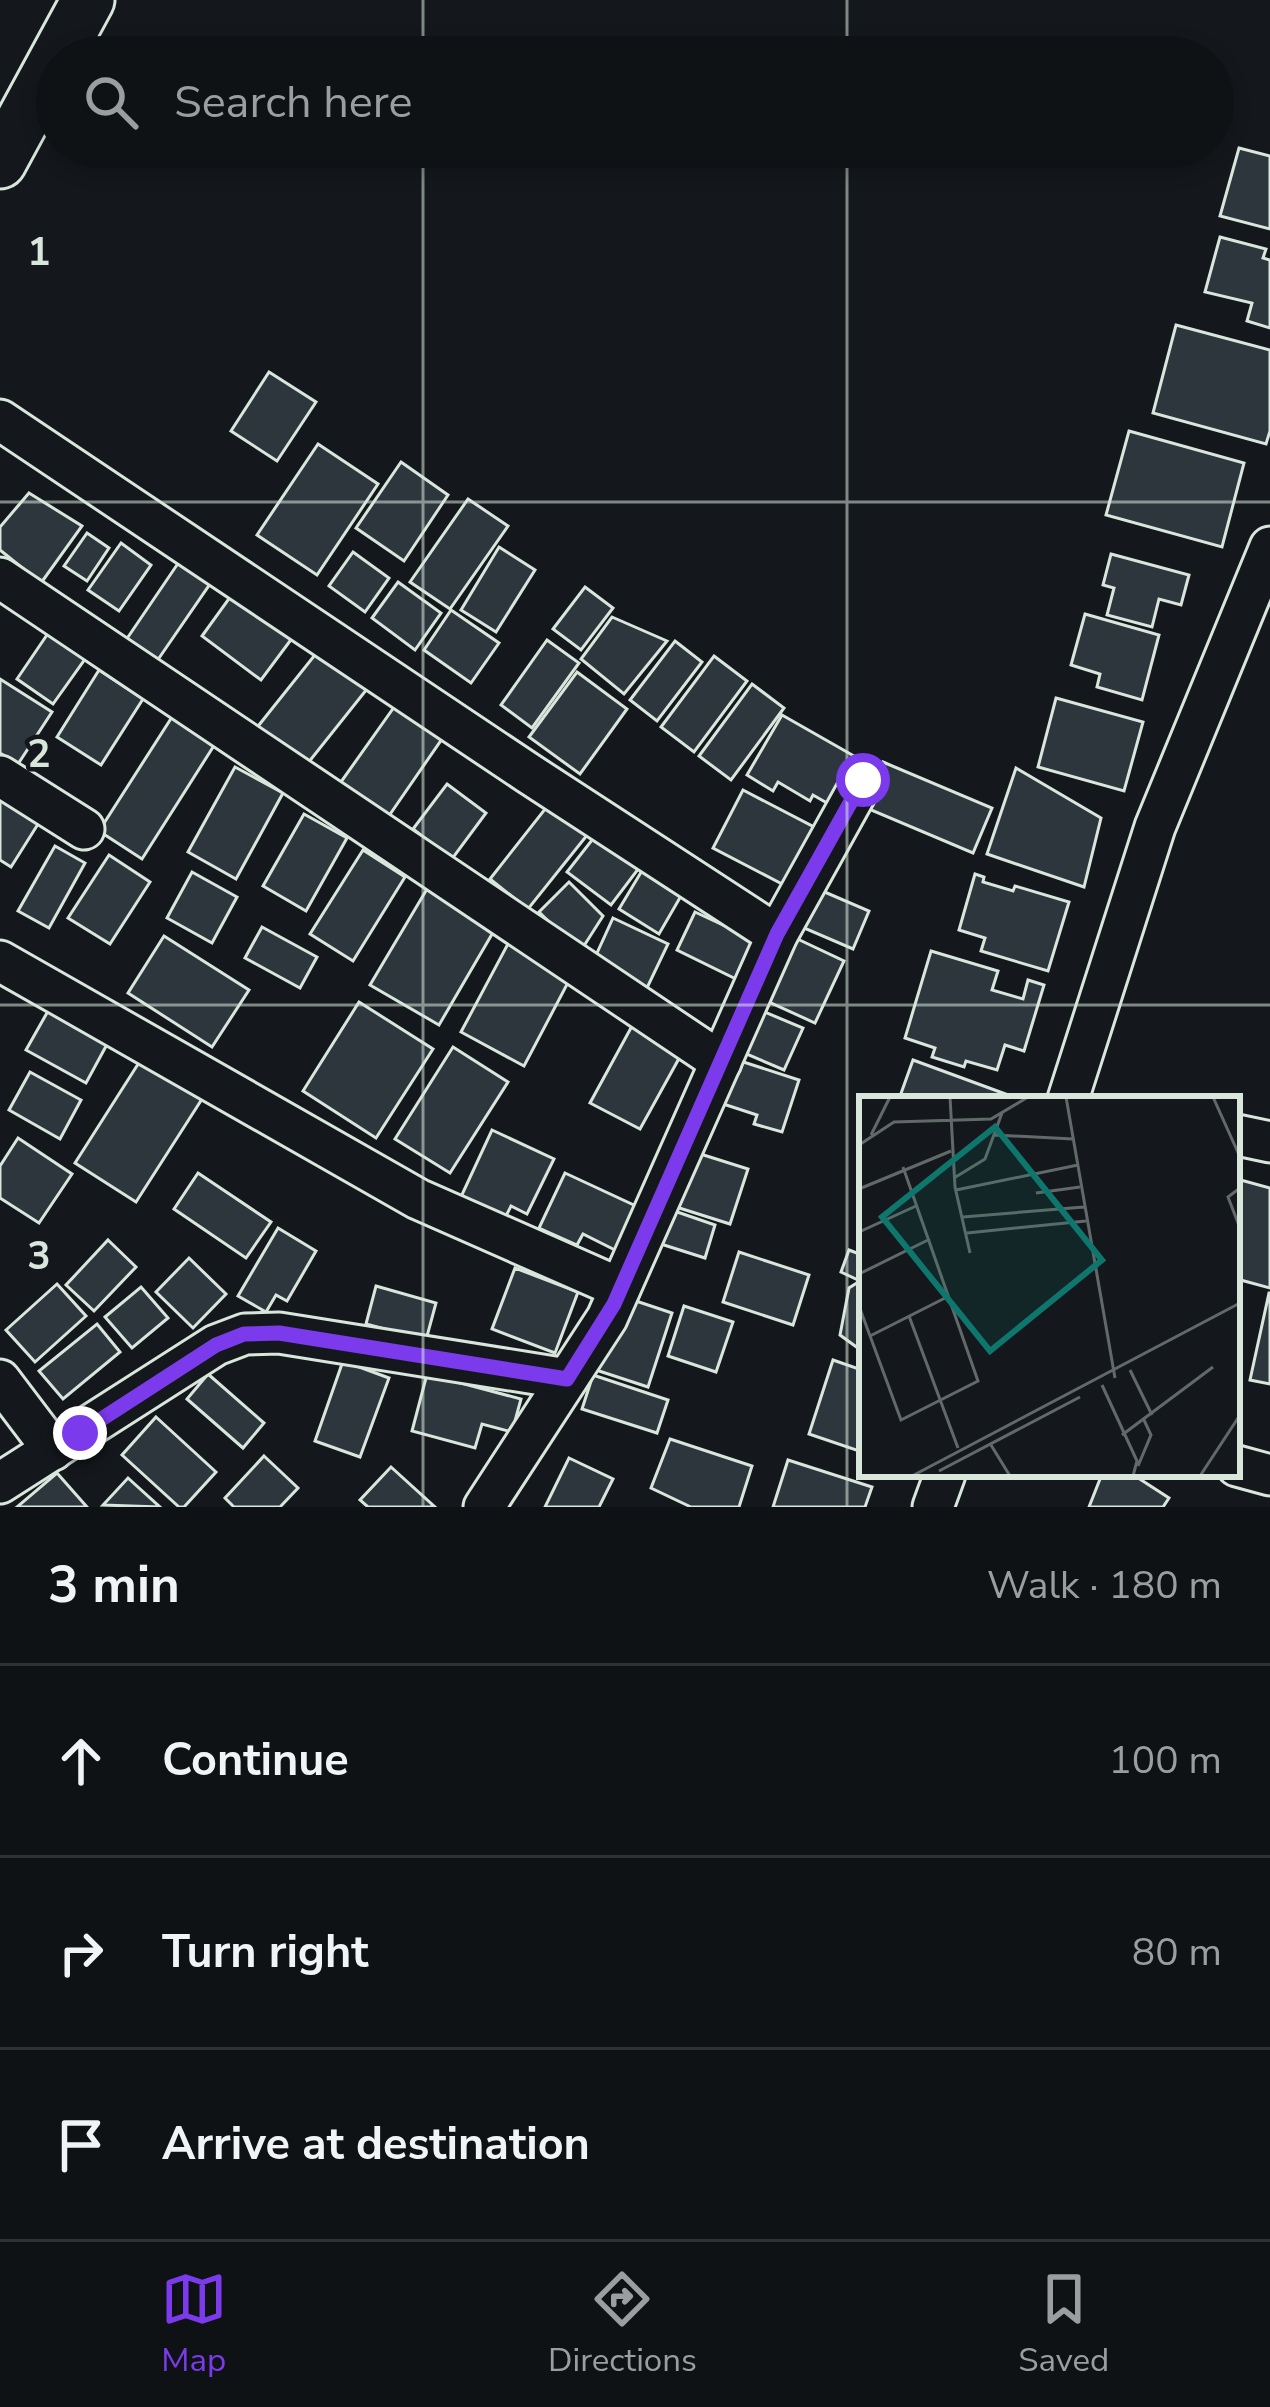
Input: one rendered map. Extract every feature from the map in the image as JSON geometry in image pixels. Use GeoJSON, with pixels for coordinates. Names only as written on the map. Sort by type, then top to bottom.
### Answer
{"type":"FeatureCollection","features":[{"type":"Feature","properties":{"kind":"street"},"geometry":{"type":"LineString","coordinates":[[68,36],[88,0]]}},
{"type":"Feature","properties":{"kind":"street"},"geometry":{"type":"LineString","coordinates":[[0,162],[36,96]]}},
{"type":"Feature","properties":{"kind":"street"},"geometry":{"type":"LineString","coordinates":[[0,420],[515,765],[777,934]]}},
{"type":"Feature","properties":{"kind":"street"},"geometry":{"type":"LineString","coordinates":[[1071,1096],[1155,827],[1260,604],[1270,547]]}},
{"type":"Feature","properties":{"kind":"street"},"geometry":{"type":"LineString","coordinates":[[0,578],[721,1062]]}},
{"type":"Feature","properties":{"kind":"street"},"geometry":{"type":"LineString","coordinates":[[0,776],[84,829]]}},
{"type":"Feature","properties":{"kind":"street"},"geometry":{"type":"LineString","coordinates":[[484,1507],[607,1318],[777,934],[863,780]]}},
{"type":"Feature","properties":{"kind":"street"},"geometry":{"type":"LineString","coordinates":[[0,961],[418,1199],[620,1288]]}},
{"type":"Feature","properties":{"kind":"street"},"geometry":{"type":"LineString","coordinates":[[1240,1136],[1270,1142]]}},
{"type":"Feature","properties":{"kind":"street"},"geometry":{"type":"LineString","coordinates":[[0,1484],[216,1345],[244,1334],[279,1333],[567,1379]]}},
{"type":"Feature","properties":{"kind":"street"},"geometry":{"type":"LineString","coordinates":[[0,1380],[52,1450]]}},
{"type":"Feature","properties":{"kind":"street"},"geometry":{"type":"LineString","coordinates":[[1240,1467],[1270,1474]]}},
{"type":"Feature","properties":{"kind":"street"},"geometry":{"type":"LineString","coordinates":[[933,1507],[944,1477]]}},
{"type":"Feature","properties":{"kind":"building"},"geometry":{"type":"Polygon","coordinates":[[[1239,148],[1270,156],[1270,229],[1220,216],[1239,148]]]}},
{"type":"Feature","properties":{"kind":"building"},"geometry":{"type":"Polygon","coordinates":[[[1220,237],[1266,249],[1270,328],[1247,321],[1252,303],[1205,292],[1220,237]]]}},
{"type":"Feature","properties":{"kind":"building"},"geometry":{"type":"Polygon","coordinates":[[[1176,325],[1270,350],[1266,444],[1153,413],[1176,325]]]}},
{"type":"Feature","properties":{"kind":"building"},"geometry":{"type":"Polygon","coordinates":[[[269,372],[316,402],[277,461],[231,431],[269,372]]]}},
{"type":"Feature","properties":{"kind":"building"},"geometry":{"type":"Polygon","coordinates":[[[1129,431],[1244,463],[1222,547],[1106,515],[1129,431]]]}},
{"type":"Feature","properties":{"kind":"building"},"geometry":{"type":"Polygon","coordinates":[[[318,444],[378,484],[317,575],[257,535],[318,444]]]}},
{"type":"Feature","properties":{"kind":"building"},"geometry":{"type":"Polygon","coordinates":[[[401,462],[448,495],[404,561],[356,528],[401,462]]]}},
{"type":"Feature","properties":{"kind":"building"},"geometry":{"type":"Polygon","coordinates":[[[29,493],[82,526],[41,583],[0,550],[0,527],[29,493]]]}},
{"type":"Feature","properties":{"kind":"building"},"geometry":{"type":"Polygon","coordinates":[[[468,499],[508,526],[450,609],[410,582],[468,499]]]}},
{"type":"Feature","properties":{"kind":"building"},"geometry":{"type":"Polygon","coordinates":[[[87,533],[109,548],[87,581],[64,566],[87,533]]]}},
{"type":"Feature","properties":{"kind":"building"},"geometry":{"type":"Polygon","coordinates":[[[121,543],[151,565],[119,611],[88,590],[121,543]]]}},
{"type":"Feature","properties":{"kind":"building"},"geometry":{"type":"Polygon","coordinates":[[[499,547],[535,570],[496,632],[461,610],[499,547]]]}},
{"type":"Feature","properties":{"kind":"building"},"geometry":{"type":"Polygon","coordinates":[[[353,552],[389,578],[365,612],[329,586],[353,552]]]}},
{"type":"Feature","properties":{"kind":"building"},"geometry":{"type":"Polygon","coordinates":[[[1111,554],[1189,575],[1181,605],[1159,599],[1152,627],[1107,615],[1114,588],[1103,585],[1111,554]]]}},
{"type":"Feature","properties":{"kind":"building"},"geometry":{"type":"Polygon","coordinates":[[[181,559],[212,581],[157,661],[126,640],[181,559]]]}},
{"type":"Feature","properties":{"kind":"building"},"geometry":{"type":"Polygon","coordinates":[[[398,582],[441,613],[415,650],[372,618],[398,582]]]}},
{"type":"Feature","properties":{"kind":"building"},"geometry":{"type":"Polygon","coordinates":[[[585,587],[613,608],[581,650],[553,629],[585,587]]]}},
{"type":"Feature","properties":{"kind":"building"},"geometry":{"type":"Polygon","coordinates":[[[233,593],[293,637],[261,680],[202,636],[233,593]]]}},
{"type":"Feature","properties":{"kind":"building"},"geometry":{"type":"Polygon","coordinates":[[[451,610],[499,643],[471,683],[424,650],[451,610]]]}},
{"type":"Feature","properties":{"kind":"building"},"geometry":{"type":"Polygon","coordinates":[[[1085,614],[1159,635],[1142,700],[1097,687],[1100,674],[1071,665],[1085,614]]]}},
{"type":"Feature","properties":{"kind":"building"},"geometry":{"type":"Polygon","coordinates":[[[612,617],[667,641],[624,694],[581,659],[612,617]]]}},
{"type":"Feature","properties":{"kind":"building"},"geometry":{"type":"Polygon","coordinates":[[[53,626],[90,652],[53,704],[17,679],[53,626]]]}},
{"type":"Feature","properties":{"kind":"building"},"geometry":{"type":"Polygon","coordinates":[[[547,640],[579,663],[532,728],[501,705],[547,640]]]}},
{"type":"Feature","properties":{"kind":"building"},"geometry":{"type":"Polygon","coordinates":[[[675,641],[702,662],[657,721],[630,700],[675,641]]]}},
{"type":"Feature","properties":{"kind":"building"},"geometry":{"type":"Polygon","coordinates":[[[318,651],[367,689],[304,768],[255,730],[318,651]]]}},
{"type":"Feature","properties":{"kind":"building"},"geometry":{"type":"Polygon","coordinates":[[[714,656],[747,681],[694,752],[661,727],[714,656]]]}},
{"type":"Feature","properties":{"kind":"building"},"geometry":{"type":"Polygon","coordinates":[[[99,670],[143,699],[101,765],[57,737],[99,670]]]}},
{"type":"Feature","properties":{"kind":"building"},"geometry":{"type":"Polygon","coordinates":[[[577,672],[627,709],[580,774],[529,737],[577,672]]]}},
{"type":"Feature","properties":{"kind":"building"},"geometry":{"type":"Polygon","coordinates":[[[0,679],[52,712],[18,764],[0,753],[0,679]]]}},
{"type":"Feature","properties":{"kind":"building"},"geometry":{"type":"Polygon","coordinates":[[[752,684],[784,708],[731,780],[699,756],[752,684]]]}},
{"type":"Feature","properties":{"kind":"building"},"geometry":{"type":"Polygon","coordinates":[[[1056,698],[1143,722],[1124,791],[1038,767],[1056,698]]]}},
{"type":"Feature","properties":{"kind":"building"},"geometry":{"type":"Polygon","coordinates":[[[397,703],[444,736],[384,823],[336,789],[397,703]]]}},
{"type":"Feature","properties":{"kind":"building"},"geometry":{"type":"Polygon","coordinates":[[[782,715],[854,756],[827,803],[813,795],[810,801],[778,782],[773,791],[747,775],[782,715]]]}},
{"type":"Feature","properties":{"kind":"building"},"geometry":{"type":"Polygon","coordinates":[[[172,717],[215,744],[142,859],[99,831],[172,717]]]}},
{"type":"Feature","properties":{"kind":"building"},"geometry":{"type":"Polygon","coordinates":[[[883,762],[992,808],[973,853],[864,807],[883,762]]]}},
{"type":"Feature","properties":{"kind":"building"},"geometry":{"type":"Polygon","coordinates":[[[235,767],[283,793],[236,879],[188,852],[235,767]]]}},
{"type":"Feature","properties":{"kind":"building"},"geometry":{"type":"Polygon","coordinates":[[[1016,768],[1101,818],[1084,887],[987,854],[1016,768]]]}},
{"type":"Feature","properties":{"kind":"building"},"geometry":{"type":"Polygon","coordinates":[[[0,784],[45,813],[11,867],[0,860],[0,784]]]}},
{"type":"Feature","properties":{"kind":"building"},"geometry":{"type":"Polygon","coordinates":[[[447,784],[486,813],[452,859],[413,829],[447,784]]]}},
{"type":"Feature","properties":{"kind":"building"},"geometry":{"type":"Polygon","coordinates":[[[743,790],[814,827],[784,885],[713,848],[743,790]]]}},
{"type":"Feature","properties":{"kind":"building"},"geometry":{"type":"Polygon","coordinates":[[[549,804],[588,834],[528,909],[490,879],[549,804]]]}},
{"type":"Feature","properties":{"kind":"building"},"geometry":{"type":"Polygon","coordinates":[[[304,814],[347,838],[306,911],[263,886],[304,814]]]}},
{"type":"Feature","properties":{"kind":"building"},"geometry":{"type":"Polygon","coordinates":[[[599,831],[642,864],[611,905],[567,872],[599,831]]]}},
{"type":"Feature","properties":{"kind":"building"},"geometry":{"type":"Polygon","coordinates":[[[55,846],[85,863],[49,928],[18,911],[55,846]]]}},
{"type":"Feature","properties":{"kind":"building"},"geometry":{"type":"Polygon","coordinates":[[[363,850],[405,877],[353,961],[310,934],[363,850]]]}},
{"type":"Feature","properties":{"kind":"building"},"geometry":{"type":"Polygon","coordinates":[[[109,855],[150,882],[110,944],[68,918],[109,855]]]}},
{"type":"Feature","properties":{"kind":"building"},"geometry":{"type":"Polygon","coordinates":[[[646,864],[685,889],[659,934],[619,909],[646,864]]]}},
{"type":"Feature","properties":{"kind":"building"},"geometry":{"type":"Polygon","coordinates":[[[192,872],[237,897],[212,943],[167,918],[192,872]]]}},
{"type":"Feature","properties":{"kind":"building"},"geometry":{"type":"Polygon","coordinates":[[[975,874],[984,877],[983,882],[1013,891],[1015,886],[1069,902],[1048,971],[981,951],[985,938],[959,930],[975,874]]]}},
{"type":"Feature","properties":{"kind":"building"},"geometry":{"type":"Polygon","coordinates":[[[569,882],[603,916],[580,952],[539,912],[569,882]]]}},
{"type":"Feature","properties":{"kind":"building"},"geometry":{"type":"Polygon","coordinates":[[[427,889],[495,929],[439,1025],[370,985],[427,889]]]}},
{"type":"Feature","properties":{"kind":"building"},"geometry":{"type":"Polygon","coordinates":[[[820,890],[869,911],[853,949],[804,928],[820,890]]]}},
{"type":"Feature","properties":{"kind":"building"},"geometry":{"type":"Polygon","coordinates":[[[695,912],[755,940],[736,979],[677,950],[695,912]]]}},
{"type":"Feature","properties":{"kind":"building"},"geometry":{"type":"Polygon","coordinates":[[[613,918],[668,944],[646,990],[592,964],[613,918]]]}},
{"type":"Feature","properties":{"kind":"building"},"geometry":{"type":"Polygon","coordinates":[[[262,927],[317,957],[300,988],[245,958],[262,927]]]}},
{"type":"Feature","properties":{"kind":"building"},"geometry":{"type":"Polygon","coordinates":[[[789,935],[844,961],[815,1023],[760,998],[789,935]]]}},
{"type":"Feature","properties":{"kind":"building"},"geometry":{"type":"Polygon","coordinates":[[[164,936],[249,990],[212,1047],[128,993],[164,936]]]}},
{"type":"Feature","properties":{"kind":"building"},"geometry":{"type":"Polygon","coordinates":[[[509,942],[572,975],[524,1066],[461,1032],[509,942]]]}},
{"type":"Feature","properties":{"kind":"building"},"geometry":{"type":"Polygon","coordinates":[[[931,951],[998,971],[992,990],[1023,999],[1028,980],[1044,985],[1024,1051],[1005,1045],[997,1070],[966,1061],[964,1067],[932,1057],[935,1048],[905,1038],[931,951]]]}},
{"type":"Feature","properties":{"kind":"building"},"geometry":{"type":"Polygon","coordinates":[[[359,1002],[433,1049],[376,1138],[303,1091],[359,1002]]]}},
{"type":"Feature","properties":{"kind":"building"},"geometry":{"type":"Polygon","coordinates":[[[52,1004],[111,1037],[86,1083],[26,1050],[52,1004]]]}},
{"type":"Feature","properties":{"kind":"building"},"geometry":{"type":"Polygon","coordinates":[[[755,1008],[803,1028],[784,1070],[737,1050],[755,1008]]]}},
{"type":"Feature","properties":{"kind":"building"},"geometry":{"type":"Polygon","coordinates":[[[632,1026],[682,1053],[640,1129],[590,1103],[632,1026]]]}},
{"type":"Feature","properties":{"kind":"building"},"geometry":{"type":"Polygon","coordinates":[[[453,1047],[508,1082],[450,1173],[395,1139],[453,1047]]]}},
{"type":"Feature","properties":{"kind":"building"},"geometry":{"type":"Polygon","coordinates":[[[728,1057],[799,1080],[782,1132],[754,1124],[757,1115],[714,1101],[728,1057]]]}},
{"type":"Feature","properties":{"kind":"building"},"geometry":{"type":"Polygon","coordinates":[[[913,1060],[1011,1096],[900,1096],[913,1060]]]}},
{"type":"Feature","properties":{"kind":"building"},"geometry":{"type":"Polygon","coordinates":[[[140,1061],[202,1099],[136,1202],[75,1163],[140,1061]]]}},
{"type":"Feature","properties":{"kind":"building"},"geometry":{"type":"Polygon","coordinates":[[[30,1072],[81,1100],[60,1139],[9,1110],[30,1072]]]}},
{"type":"Feature","properties":{"kind":"building"},"geometry":{"type":"Polygon","coordinates":[[[492,1130],[554,1159],[527,1214],[511,1206],[503,1222],[459,1201],[492,1130]]]}},
{"type":"Feature","properties":{"kind":"building"},"geometry":{"type":"Polygon","coordinates":[[[18,1138],[72,1174],[39,1223],[0,1198],[0,1166],[18,1138]]]}},
{"type":"Feature","properties":{"kind":"building"},"geometry":{"type":"Polygon","coordinates":[[[691,1151],[748,1169],[730,1224],[673,1206],[691,1151]]]}},
{"type":"Feature","properties":{"kind":"building"},"geometry":{"type":"Polygon","coordinates":[[[198,1173],[271,1222],[246,1258],[174,1209],[198,1173]]]}},
{"type":"Feature","properties":{"kind":"building"},"geometry":{"type":"Polygon","coordinates":[[[565,1173],[638,1207],[617,1251],[583,1234],[577,1245],[539,1228],[565,1173]]]}},
{"type":"Feature","properties":{"kind":"building"},"geometry":{"type":"Polygon","coordinates":[[[1240,1180],[1270,1188],[1270,1288],[1240,1280],[1240,1180]]]}},
{"type":"Feature","properties":{"kind":"building"},"geometry":{"type":"Polygon","coordinates":[[[657,1205],[715,1225],[705,1258],[645,1239],[657,1205]]]}},
{"type":"Feature","properties":{"kind":"building"},"geometry":{"type":"Polygon","coordinates":[[[278,1228],[316,1251],[287,1301],[276,1295],[266,1312],[238,1296],[278,1228]]]}},
{"type":"Feature","properties":{"kind":"building"},"geometry":{"type":"Polygon","coordinates":[[[108,1240],[136,1267],[94,1311],[66,1285],[108,1240]]]}},
{"type":"Feature","properties":{"kind":"building"},"geometry":{"type":"Polygon","coordinates":[[[849,1250],[859,1254],[859,1281],[841,1272],[849,1250]]]}},
{"type":"Feature","properties":{"kind":"building"},"geometry":{"type":"Polygon","coordinates":[[[739,1252],[809,1275],[793,1325],[723,1302],[739,1252]]]}},
{"type":"Feature","properties":{"kind":"building"},"geometry":{"type":"Polygon","coordinates":[[[189,1258],[226,1294],[193,1328],[156,1292],[189,1258]]]}},
{"type":"Feature","properties":{"kind":"building"},"geometry":{"type":"Polygon","coordinates":[[[515,1268],[578,1292],[555,1353],[492,1329],[515,1268]]]}},
{"type":"Feature","properties":{"kind":"building"},"geometry":{"type":"Polygon","coordinates":[[[859,1282],[859,1349],[840,1335],[849,1288],[859,1282]]]}},
{"type":"Feature","properties":{"kind":"building"},"geometry":{"type":"Polygon","coordinates":[[[57,1284],[86,1316],[35,1362],[6,1330],[57,1284]]]}},
{"type":"Feature","properties":{"kind":"building"},"geometry":{"type":"Polygon","coordinates":[[[376,1286],[436,1303],[426,1340],[366,1324],[376,1286]]]}},
{"type":"Feature","properties":{"kind":"building"},"geometry":{"type":"Polygon","coordinates":[[[141,1287],[168,1318],[132,1348],[105,1317],[141,1287]]]}},
{"type":"Feature","properties":{"kind":"building"},"geometry":{"type":"Polygon","coordinates":[[[1270,1293],[1270,1384],[1250,1380],[1270,1293]]]}},
{"type":"Feature","properties":{"kind":"building"},"geometry":{"type":"Polygon","coordinates":[[[621,1296],[672,1313],[648,1387],[596,1370],[621,1296]]]}},
{"type":"Feature","properties":{"kind":"building"},"geometry":{"type":"Polygon","coordinates":[[[684,1306],[733,1322],[716,1372],[668,1356],[684,1306]]]}},
{"type":"Feature","properties":{"kind":"building"},"geometry":{"type":"Polygon","coordinates":[[[97,1324],[120,1352],[63,1399],[39,1371],[97,1324]]]}},
{"type":"Feature","properties":{"kind":"building"},"geometry":{"type":"Polygon","coordinates":[[[833,1360],[859,1369],[859,1451],[809,1434],[833,1360]]]}},
{"type":"Feature","properties":{"kind":"building"},"geometry":{"type":"Polygon","coordinates":[[[343,1361],[389,1378],[360,1457],[315,1441],[343,1361]]]}},
{"type":"Feature","properties":{"kind":"building"},"geometry":{"type":"Polygon","coordinates":[[[208,1374],[264,1423],[243,1448],[187,1399],[208,1374]]]}},
{"type":"Feature","properties":{"kind":"building"},"geometry":{"type":"Polygon","coordinates":[[[427,1374],[521,1399],[512,1432],[482,1424],[475,1448],[412,1431],[427,1374]]]}},
{"type":"Feature","properties":{"kind":"building"},"geometry":{"type":"Polygon","coordinates":[[[593,1375],[668,1400],[657,1433],[582,1409],[593,1375]]]}},
{"type":"Feature","properties":{"kind":"building"},"geometry":{"type":"Polygon","coordinates":[[[156,1417],[216,1472],[184,1507],[122,1455],[156,1417]]]}},
{"type":"Feature","properties":{"kind":"building"},"geometry":{"type":"Polygon","coordinates":[[[670,1439],[752,1466],[739,1507],[691,1507],[651,1488],[670,1439]]]}},
{"type":"Feature","properties":{"kind":"building"},"geometry":{"type":"Polygon","coordinates":[[[264,1456],[298,1488],[280,1507],[234,1507],[225,1498],[264,1456]]]}},
{"type":"Feature","properties":{"kind":"building"},"geometry":{"type":"Polygon","coordinates":[[[569,1458],[613,1479],[599,1507],[545,1507],[569,1458]]]}},
{"type":"Feature","properties":{"kind":"building"},"geometry":{"type":"Polygon","coordinates":[[[788,1460],[872,1487],[865,1507],[773,1507],[788,1460]]]}},
{"type":"Feature","properties":{"kind":"building"},"geometry":{"type":"Polygon","coordinates":[[[391,1467],[435,1507],[368,1507],[360,1500],[391,1467]]]}},
{"type":"Feature","properties":{"kind":"building"},"geometry":{"type":"Polygon","coordinates":[[[57,1473],[87,1507],[17,1507],[57,1473]]]}},
{"type":"Feature","properties":{"kind":"building"},"geometry":{"type":"Polygon","coordinates":[[[1101,1477],[1137,1477],[1169,1498],[1163,1507],[1089,1507],[1101,1477]]]}},
{"type":"Feature","properties":{"kind":"building"},"geometry":{"type":"Polygon","coordinates":[[[128,1478],[160,1507],[103,1505],[128,1478]]]}},
{"type":"Feature","properties":{"kind":"route"},"geometry":{"type":"LineString","coordinates":[[80,1433],[216,1345],[244,1334],[279,1333],[567,1379],[614,1304],[777,934],[863,780]]}}]}
